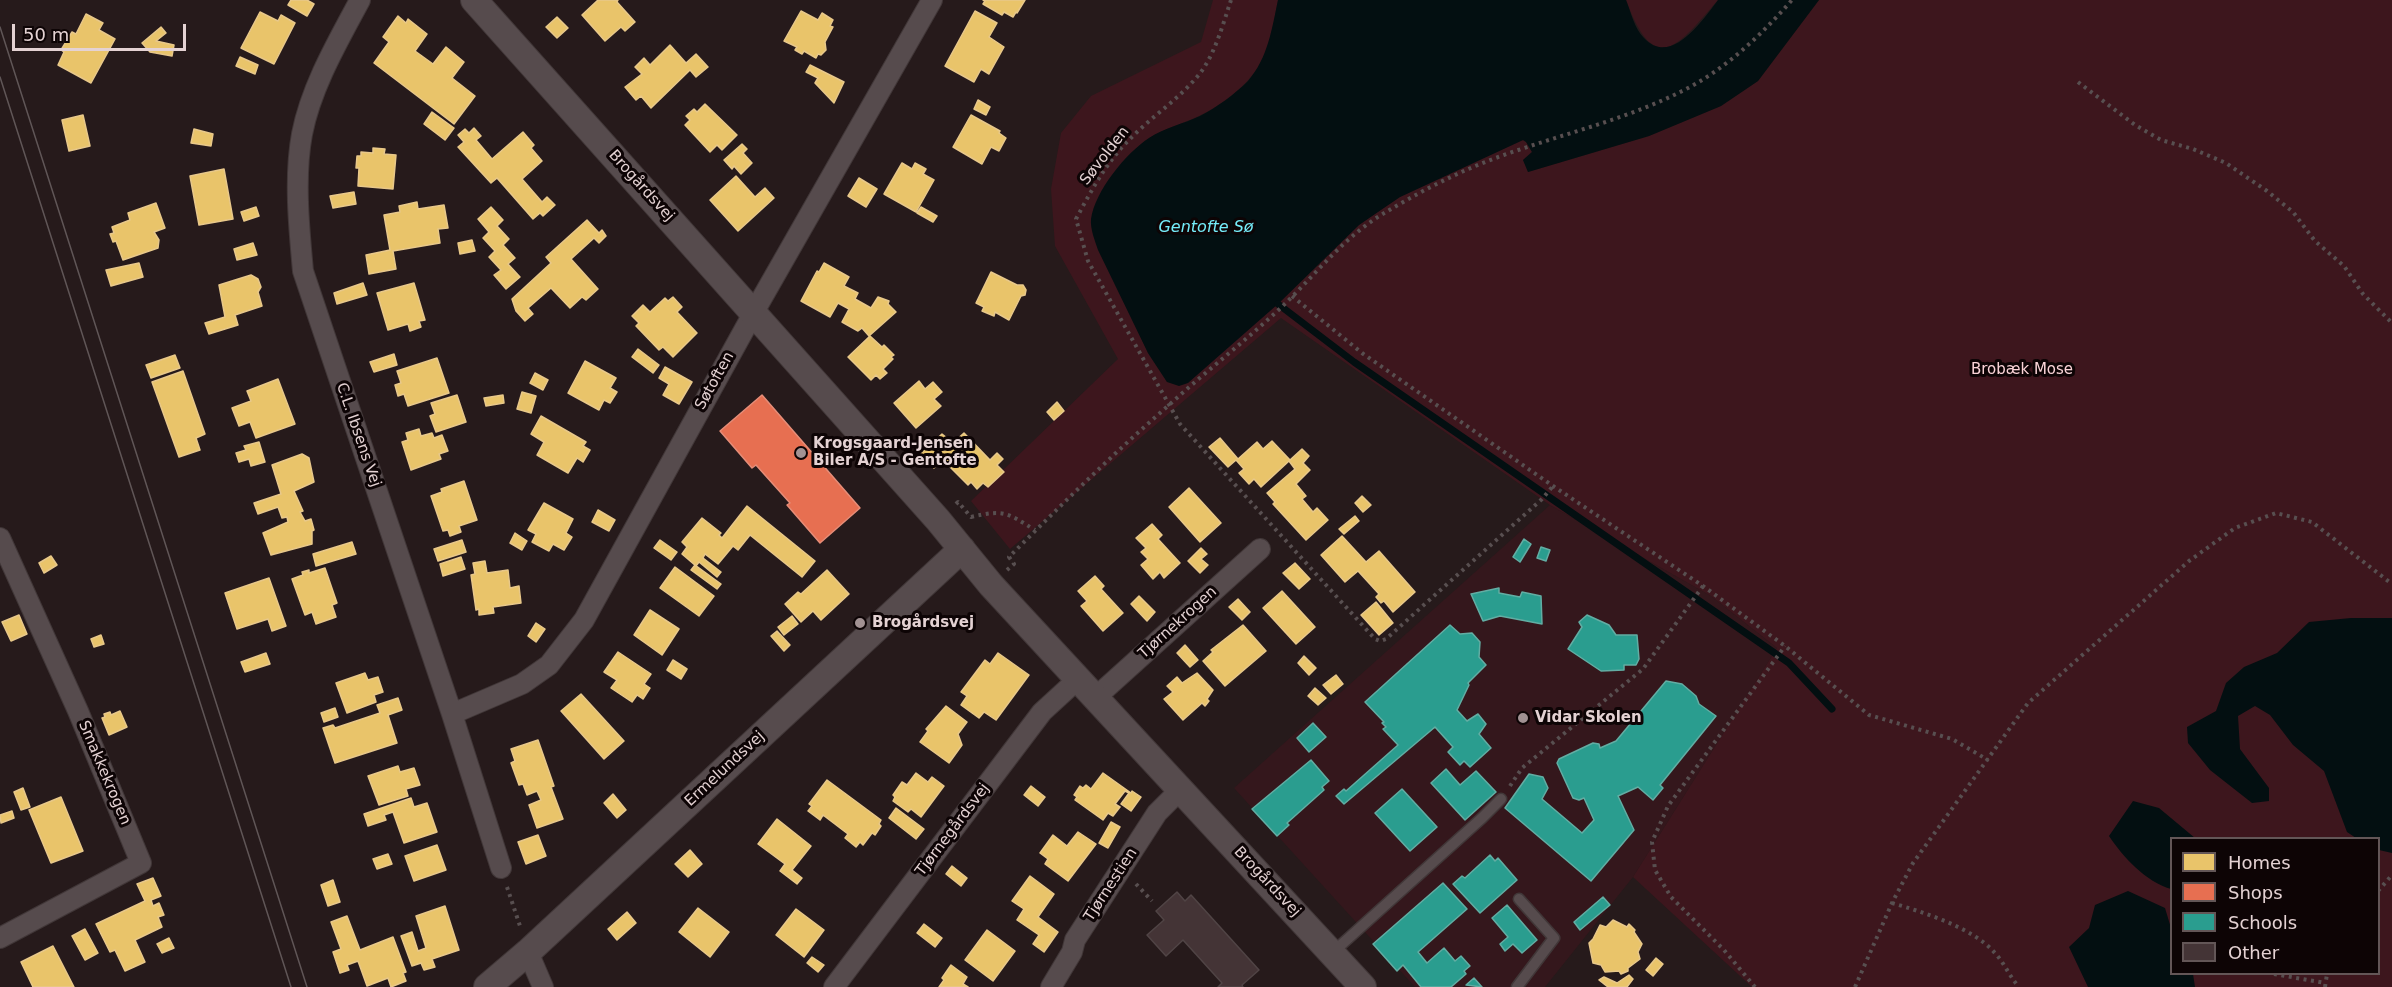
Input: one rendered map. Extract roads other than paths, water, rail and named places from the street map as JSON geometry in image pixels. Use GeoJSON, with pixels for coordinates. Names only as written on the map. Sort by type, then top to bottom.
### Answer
{"type":"FeatureCollection","features":[{"type":"Feature","properties":{"kind":"street","name":"C.L. Ibsens Vej"},"geometry":{"type":"LineString","coordinates":[[360,0],[322,70],[302,134],[297,203],[303,271],[452,714],[501,868]]}},
{"type":"Feature","properties":{"kind":"street","name":"Brogårdsvej"},"geometry":{"type":"LineString","coordinates":[[474,0],[938,520],[991,585],[1363,987]]}},
{"type":"Feature","properties":{"kind":"street","name":"Søtoften"},"geometry":{"type":"LineString","coordinates":[[452,714],[522,684],[549,665],[584,620],[753,312],[932,0]]}},
{"type":"Feature","properties":{"kind":"street","name":"Smakkekrogen"},"geometry":{"type":"LineString","coordinates":[[0,538],[78,711],[141,863],[0,938]]}},
{"type":"Feature","properties":{"kind":"street","name":"Ermelundsvej"},"geometry":{"type":"LineString","coordinates":[[487,987],[528,952],[962,549]]}},
{"type":"Feature","properties":{"kind":"street","name":"Tjørnekrogen"},"geometry":{"type":"LineString","coordinates":[[1095,698],[1260,549]]}},
{"type":"Feature","properties":{"kind":"street","name":"Tjørnegårdsvej"},"geometry":{"type":"LineString","coordinates":[[834,987],[1042,712],[1078,679]]}},
{"type":"Feature","properties":{"kind":"street","name":"Tjørnestien"},"geometry":{"type":"LineString","coordinates":[[1051,987],[1072,952],[1075,940],[1156,813],[1181,789]]}},
{"type":"Feature","properties":{"kind":"street"},"geometry":{"type":"LineString","coordinates":[[528,952],[543,987]]}},
{"type":"Feature","properties":{"kind":"lane"},"geometry":{"type":"LineString","coordinates":[[1332,953],[1501,799]]}},
{"type":"Feature","properties":{"kind":"lane"},"geometry":{"type":"LineString","coordinates":[[1517,987],[1554,938],[1519,899]]}},
{"type":"Feature","properties":{"kind":"water","name":"Gentofte Sø"},"geometry":{"type":"Polygon","coordinates":[[[1278,0],[1626,0],[1635,25],[1644,38],[1654,46],[1665,47],[1685,38],[1718,0],[1819,0],[1758,81],[1721,106],[1649,136],[1528,172],[1523,160],[1532,152],[1523,140],[1400,197],[1359,225],[1278,304],[1188,383],[1179,386],[1167,382],[1148,353],[1098,250],[1091,219],[1105,185],[1140,145],[1161,131],[1206,113],[1248,81],[1265,53],[1278,0]]]}},
{"type":"Feature","properties":{"kind":"water"},"geometry":{"type":"Polygon","coordinates":[[[2351,618],[2392,618],[2392,853],[2380,850],[2380,837],[2354,837],[2347,832],[2324,771],[2293,745],[2270,715],[2255,706],[2238,716],[2240,749],[2269,788],[2269,801],[2252,803],[2210,770],[2188,743],[2187,727],[2216,711],[2226,683],[2244,667],[2277,653],[2309,622],[2351,618]]]}},
{"type":"Feature","properties":{"kind":"water"},"geometry":{"type":"Polygon","coordinates":[[[2133,801],[2159,808],[2194,837],[2170,837],[2170,889],[2144,875],[2109,836],[2133,801]]]}},
{"type":"Feature","properties":{"kind":"water"},"geometry":{"type":"Polygon","coordinates":[[[2128,891],[2165,908],[2170,925],[2170,975],[2193,975],[2195,987],[2088,987],[2069,947],[2089,928],[2095,905],[2128,891]]]}},
{"type":"Feature","properties":{"kind":"waterway"},"geometry":{"type":"LineString","coordinates":[[1278,304],[1354,362],[1789,663],[1832,709]]}},
{"type":"Feature","properties":{"kind":"tram line"},"geometry":{"type":"LineString","coordinates":[[0,27],[307,987]]}},
{"type":"Feature","properties":{"kind":"tram line"},"geometry":{"type":"LineString","coordinates":[[0,77],[291,987]]}},
{"type":"Feature","properties":{"kind":"place","name":"Krogsgaard-Jensen Biler A/S - Gentofte"},"geometry":{"type":"Point","coordinates":[801,453]}},
{"type":"Feature","properties":{"kind":"place","name":"Brogårdsvej"},"geometry":{"type":"Point","coordinates":[860,623]}},
{"type":"Feature","properties":{"kind":"place","name":"Vidar Skolen"},"geometry":{"type":"Point","coordinates":[1523,718]}},
{"type":"Feature","properties":{"kind":"park label","name":"Brobæk Mose"},"geometry":{"type":"Point","coordinates":[2022,370]}}]}
